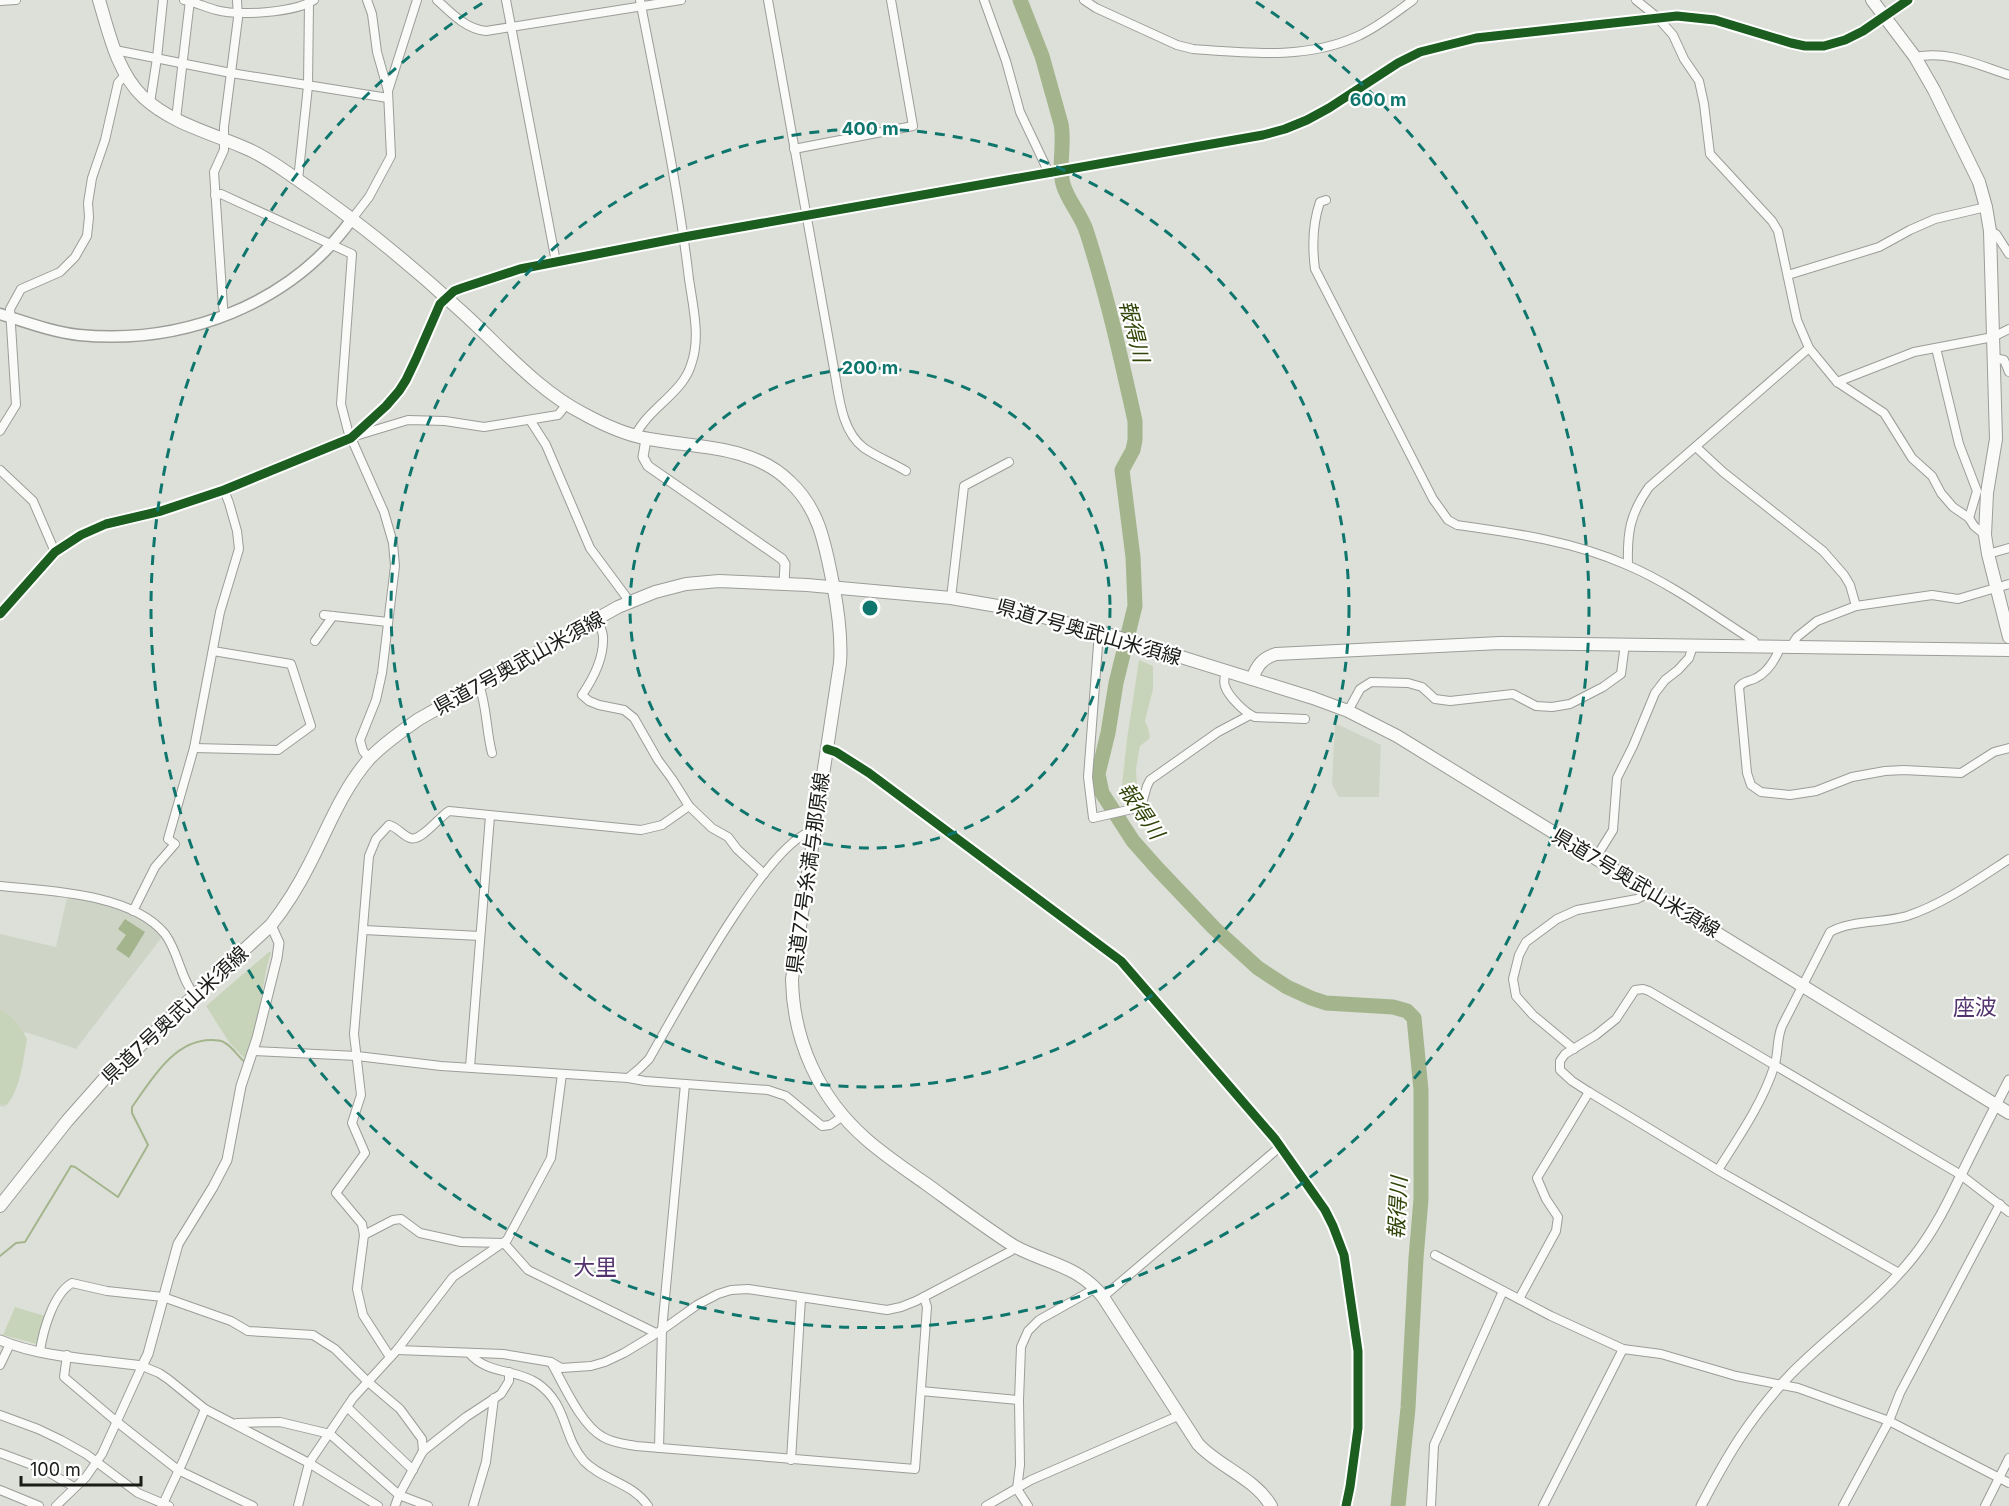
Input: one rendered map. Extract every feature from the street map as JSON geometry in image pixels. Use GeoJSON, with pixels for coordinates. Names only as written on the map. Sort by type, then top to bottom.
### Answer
{"type":"FeatureCollection","features":[{"type":"Feature","properties":{"kind":"main road","name":"県道77号糸満与那原線"},"geometry":{"type":"LineString","coordinates":[[99,0],[125,75],[150,103],[176,119],[258,154],[298,180],[352,219],[446,297],[534,379],[567,404],[594,419],[641,437],[703,446],[761,462],[788,479],[802,495],[817,518],[826,546],[838,612],[841,651],[794,967],[792,996],[798,1033],[808,1060],[823,1088],[843,1116],[875,1147],[1014,1246],[1030,1255],[1072,1270],[1089,1281],[1189,1433],[1207,1454],[1256,1488],[1271,1506]]}},
{"type":"Feature","properties":{"kind":"main road"},"geometry":{"type":"LineString","coordinates":[[1872,0],[1915,57],[1979,182],[1986,207],[1989,231],[1996,439],[1982,492],[1988,554],[2009,637]]}},
{"type":"Feature","properties":{"kind":"main road"},"geometry":{"type":"LineString","coordinates":[[5,316],[37,326],[78,334],[111,336],[165,332],[203,324],[259,300],[294,278],[331,246],[352,219]]}},
{"type":"Feature","properties":{"kind":"main road","name":"県道7号奥武山米須線"},"geometry":{"type":"LineString","coordinates":[[0,1206],[82,1103],[115,1068],[271,926],[289,901],[339,804],[370,759],[392,738],[419,718],[630,602],[656,592],[719,581],[951,598],[1009,608],[1103,633],[1348,711],[1397,736],[2009,1113]]}},
{"type":"Feature","properties":{"kind":"main road"},"geometry":{"type":"LineString","coordinates":[[1252,679],[1259,664],[1276,654],[1500,643],[2009,650]]}},
{"type":"Feature","properties":{"kind":"street"},"geometry":{"type":"LineString","coordinates":[[0,1],[16,0]]}},
{"type":"Feature","properties":{"kind":"street"},"geometry":{"type":"LineString","coordinates":[[150,103],[163,0]]}},
{"type":"Feature","properties":{"kind":"street"},"geometry":{"type":"LineString","coordinates":[[176,119],[188,0],[218,11],[238,12],[289,10],[311,2],[308,86],[298,180]]}},
{"type":"Feature","properties":{"kind":"street"},"geometry":{"type":"LineString","coordinates":[[225,316],[222,307],[214,172],[224,150],[223,140],[238,12],[237,0]]}},
{"type":"Feature","properties":{"kind":"street"},"geometry":{"type":"LineString","coordinates":[[352,219],[369,197],[391,156],[388,95],[376,52],[372,14],[367,0]]}},
{"type":"Feature","properties":{"kind":"street"},"geometry":{"type":"LineString","coordinates":[[388,95],[417,0]]}},
{"type":"Feature","properties":{"kind":"street"},"geometry":{"type":"LineString","coordinates":[[437,0],[462,22],[478,30],[511,28],[641,4],[681,0]]}},
{"type":"Feature","properties":{"kind":"street"},"geometry":{"type":"LineString","coordinates":[[506,0],[556,262]]}},
{"type":"Feature","properties":{"kind":"street"},"geometry":{"type":"LineString","coordinates":[[768,0],[834,369],[846,422],[862,447],[906,471]]}},
{"type":"Feature","properties":{"kind":"street"},"geometry":{"type":"LineString","coordinates":[[794,149],[913,126],[891,0]]}},
{"type":"Feature","properties":{"kind":"street"},"geometry":{"type":"LineString","coordinates":[[984,0],[1006,61],[1020,112],[1049,173]]}},
{"type":"Feature","properties":{"kind":"street"},"geometry":{"type":"LineString","coordinates":[[1084,0],[1106,13],[1177,45],[1192,49],[1288,54],[1339,44],[1380,24],[1413,0]]}},
{"type":"Feature","properties":{"kind":"street"},"geometry":{"type":"LineString","coordinates":[[1636,0],[1657,17],[1673,35],[1684,59],[1700,81],[1710,154],[1772,221],[1778,231],[1797,320],[1809,348],[1837,382],[1884,413],[1912,458],[1932,476],[1941,493],[1953,507],[1968,518],[1985,536]]}},
{"type":"Feature","properties":{"kind":"street"},"geometry":{"type":"LineString","coordinates":[[351,438],[386,406],[406,380],[440,304],[446,297],[454,291],[520,269],[807,214],[1263,135],[1285,129],[1329,108],[1398,63],[1420,52],[1476,38],[1657,17],[1695,17],[1714,20],[1791,43],[1824,46],[1845,40],[1863,31],[1908,0]]}},
{"type":"Feature","properties":{"kind":"street"},"geometry":{"type":"LineString","coordinates":[[641,4],[684,237],[696,338],[693,358],[684,382],[657,406],[640,427],[644,457],[648,466],[782,559],[785,564],[784,584]]}},
{"type":"Feature","properties":{"kind":"street"},"geometry":{"type":"LineString","coordinates":[[115,50],[308,86],[388,95]]}},
{"type":"Feature","properties":{"kind":"street"},"geometry":{"type":"LineString","coordinates":[[1915,57],[1944,54],[2009,75]]}},
{"type":"Feature","properties":{"kind":"street"},"geometry":{"type":"LineString","coordinates":[[0,431],[16,405],[16,383],[5,316],[21,289],[60,272],[75,257],[87,236],[88,203],[92,178],[105,140],[118,84],[125,75]]}},
{"type":"Feature","properties":{"kind":"street"},"geometry":{"type":"LineString","coordinates":[[215,195],[221,194],[352,254],[341,404],[351,438],[384,512],[393,543],[394,566],[382,673],[376,700],[360,740],[363,751],[370,759]]}},
{"type":"Feature","properties":{"kind":"street"},"geometry":{"type":"LineString","coordinates":[[1326,200],[1320,202],[1313,232],[1312,248],[1315,269],[1433,498],[1448,520],[1457,525],[1527,534],[1628,565],[1754,640],[1754,647]]}},
{"type":"Feature","properties":{"kind":"street"},"geometry":{"type":"LineString","coordinates":[[1788,275],[1879,247],[1935,219],[1986,207]]}},
{"type":"Feature","properties":{"kind":"street"},"geometry":{"type":"LineString","coordinates":[[1989,231],[1996,234],[2009,255]]}},
{"type":"Feature","properties":{"kind":"street"},"geometry":{"type":"LineString","coordinates":[[1837,382],[1914,352],[1993,337],[2009,329]]}},
{"type":"Feature","properties":{"kind":"street"},"geometry":{"type":"LineString","coordinates":[[1628,565],[1630,523],[1638,503],[1649,487],[1809,348]]}},
{"type":"Feature","properties":{"kind":"street"},"geometry":{"type":"LineString","coordinates":[[1936,348],[1959,444],[1982,492],[1968,518]]}},
{"type":"Feature","properties":{"kind":"street"},"geometry":{"type":"LineString","coordinates":[[1994,358],[2004,360],[2009,372]]}},
{"type":"Feature","properties":{"kind":"street"},"geometry":{"type":"LineString","coordinates":[[0,614],[54,552],[81,535],[106,524],[161,511],[224,490],[351,438],[408,420],[445,421],[484,427],[558,415],[567,404]]}},
{"type":"Feature","properties":{"kind":"street"},"geometry":{"type":"LineString","coordinates":[[530,420],[546,445],[590,548],[630,602]]}},
{"type":"Feature","properties":{"kind":"street"},"geometry":{"type":"LineString","coordinates":[[1696,447],[1723,472],[1823,551],[1844,575],[1850,585],[1856,606]]}},
{"type":"Feature","properties":{"kind":"street"},"geometry":{"type":"LineString","coordinates":[[951,598],[964,486],[1009,462]]}},
{"type":"Feature","properties":{"kind":"street"},"geometry":{"type":"LineString","coordinates":[[0,470],[33,501],[54,552]]}},
{"type":"Feature","properties":{"kind":"street"},"geometry":{"type":"LineString","coordinates":[[133,911],[155,867],[175,844],[168,839],[194,748],[220,612],[239,549],[224,490]]}},
{"type":"Feature","properties":{"kind":"street"},"geometry":{"type":"LineString","coordinates":[[1988,554],[2009,548]]}},
{"type":"Feature","properties":{"kind":"street"},"geometry":{"type":"LineString","coordinates":[[2009,584],[1958,599],[1932,596],[1856,606],[1817,621],[1785,648],[1766,671],[1756,678],[1743,682],[1739,687],[1747,773],[1750,785],[1761,792],[1790,795],[1816,791],[1852,777],[1885,771],[1961,773],[1994,752],[2009,748]]}},
{"type":"Feature","properties":{"kind":"street"},"geometry":{"type":"LineString","coordinates":[[315,641],[329,615],[388,622]]}},
{"type":"Feature","properties":{"kind":"street"},"geometry":{"type":"LineString","coordinates":[[597,619],[603,636],[601,651],[591,682],[582,695],[599,705],[624,710],[634,718],[652,751],[689,806],[712,828],[728,837],[737,849],[764,874]]}},
{"type":"Feature","properties":{"kind":"street"},"geometry":{"type":"LineString","coordinates":[[1103,633],[1088,777],[1093,818],[1141,807],[1150,780],[1218,732],[1250,715]]}},
{"type":"Feature","properties":{"kind":"street"},"geometry":{"type":"LineString","coordinates":[[1348,711],[1360,689],[1371,682],[1408,683],[1422,687],[1435,699],[1450,701],[1513,694],[1536,706],[1570,704],[1603,687],[1621,674],[1625,644]]}},
{"type":"Feature","properties":{"kind":"street"},"geometry":{"type":"LineString","coordinates":[[1596,859],[1613,830],[1617,778],[1655,693],[1665,680],[1689,658],[1694,646]]}},
{"type":"Feature","properties":{"kind":"street"},"geometry":{"type":"LineString","coordinates":[[194,748],[278,750],[311,726],[291,664],[213,651]]}},
{"type":"Feature","properties":{"kind":"street"},"geometry":{"type":"LineString","coordinates":[[1226,671],[1225,687],[1250,715],[1305,719]]}},
{"type":"Feature","properties":{"kind":"street"},"geometry":{"type":"LineString","coordinates":[[479,685],[483,695],[492,753]]}},
{"type":"Feature","properties":{"kind":"street"},"geometry":{"type":"LineString","coordinates":[[826,749],[836,752],[878,779],[1121,961],[1281,1146],[1325,1210],[1344,1255],[1358,1351],[1359,1395],[1355,1450],[1346,1506]]}},
{"type":"Feature","properties":{"kind":"street"},"geometry":{"type":"LineString","coordinates":[[390,1358],[363,1315],[357,1289],[364,1235],[362,1224],[336,1194],[365,1153],[352,1123],[361,1095],[354,1034],[370,850],[384,828],[389,825],[416,839],[449,811],[641,830],[662,825],[689,806]]}},
{"type":"Feature","properties":{"kind":"street"},"geometry":{"type":"LineString","coordinates":[[470,1067],[490,816]]}},
{"type":"Feature","properties":{"kind":"street"},"geometry":{"type":"LineString","coordinates":[[627,1078],[649,1059],[728,926],[764,874],[792,842],[814,831]]}},
{"type":"Feature","properties":{"kind":"street"},"geometry":{"type":"LineString","coordinates":[[1718,1170],[1760,1099],[1775,1065],[1777,1038],[1830,932],[1844,927],[1906,916],[1954,893],[2009,859]]}},
{"type":"Feature","properties":{"kind":"street"},"geometry":{"type":"LineString","coordinates":[[0,886],[98,899],[133,911],[155,924],[166,936],[187,987],[195,996]]}},
{"type":"Feature","properties":{"kind":"street"},"geometry":{"type":"LineString","coordinates":[[1574,1049],[1533,1015],[1516,996],[1513,979],[1519,956],[1526,942],[1557,919],[1577,910],[1637,899],[1650,892]]}},
{"type":"Feature","properties":{"kind":"street"},"geometry":{"type":"LineString","coordinates":[[59,1505],[97,1463],[117,1422],[147,1354],[178,1244],[213,1187],[226,1160],[241,1086],[254,1051],[277,958],[279,943],[271,926]]}},
{"type":"Feature","properties":{"kind":"street"},"geometry":{"type":"LineString","coordinates":[[364,930],[480,936]]}},
{"type":"Feature","properties":{"kind":"street"},"geometry":{"type":"LineString","coordinates":[[1899,1273],[1718,1170],[1589,1092],[1560,1070],[1560,1061],[1565,1054],[1616,1018],[1635,990],[1649,991],[1961,1175],[2009,1212]]}},
{"type":"Feature","properties":{"kind":"street"},"geometry":{"type":"LineString","coordinates":[[254,1051],[357,1056],[441,1066],[768,1090],[786,1096],[822,1126],[830,1125],[843,1116]]}},
{"type":"Feature","properties":{"kind":"street"},"geometry":{"type":"LineString","coordinates":[[298,1506],[309,1463],[367,1381],[397,1350],[453,1277],[507,1240],[551,1158],[562,1074]]}},
{"type":"Feature","properties":{"kind":"street"},"geometry":{"type":"LineString","coordinates":[[1701,1506],[1737,1441],[1763,1405],[1790,1375],[1886,1288],[1915,1255],[1933,1228],[2009,1080]]}},
{"type":"Feature","properties":{"kind":"street"},"geometry":{"type":"LineString","coordinates":[[659,1448],[659,1332],[685,1084]]}},
{"type":"Feature","properties":{"kind":"street"},"geometry":{"type":"LineString","coordinates":[[1520,1299],[1556,1231],[1558,1217],[1546,1199],[1537,1178],[1589,1092]]}},
{"type":"Feature","properties":{"kind":"street"},"geometry":{"type":"LineString","coordinates":[[1028,1506],[1017,1489],[1020,1466],[1018,1400],[1020,1354],[1028,1331],[1039,1320],[1099,1293],[1281,1146]]}},
{"type":"Feature","properties":{"kind":"street"},"geometry":{"type":"LineString","coordinates":[[1843,1506],[2000,1204]]}},
{"type":"Feature","properties":{"kind":"street"},"geometry":{"type":"LineString","coordinates":[[364,1235],[393,1220],[401,1219],[420,1233],[461,1242],[504,1243],[528,1270],[659,1332]]}},
{"type":"Feature","properties":{"kind":"street"},"geometry":{"type":"LineString","coordinates":[[397,1350],[503,1354],[551,1362],[561,1368],[599,1364],[659,1332],[697,1305],[725,1291],[748,1289],[887,1310],[901,1307],[924,1297],[1011,1251],[1014,1246]]}},
{"type":"Feature","properties":{"kind":"street"},"geometry":{"type":"LineString","coordinates":[[1435,1255],[1551,1316],[1623,1348],[1661,1354],[1736,1376],[1798,1388],[1889,1421],[2009,1483]]}},
{"type":"Feature","properties":{"kind":"street"},"geometry":{"type":"LineString","coordinates":[[40,1351],[50,1312],[69,1284],[163,1297],[231,1321],[248,1331],[313,1335],[334,1349],[400,1409],[422,1439],[423,1450]]}},
{"type":"Feature","properties":{"kind":"street"},"geometry":{"type":"LineString","coordinates":[[1431,1506],[1434,1445],[1503,1291]]}},
{"type":"Feature","properties":{"kind":"street"},"geometry":{"type":"LineString","coordinates":[[551,1362],[578,1410],[592,1428],[603,1437],[617,1442],[659,1448],[915,1470],[927,1307],[924,1297]]}},
{"type":"Feature","properties":{"kind":"street"},"geometry":{"type":"LineString","coordinates":[[791,1460],[801,1298]]}},
{"type":"Feature","properties":{"kind":"street"},"geometry":{"type":"LineString","coordinates":[[0,1340],[40,1351],[142,1366],[159,1373],[205,1409],[309,1463],[378,1506]]}},
{"type":"Feature","properties":{"kind":"street"},"geometry":{"type":"LineString","coordinates":[[0,1365],[10,1344]]}},
{"type":"Feature","properties":{"kind":"street"},"geometry":{"type":"LineString","coordinates":[[1543,1506],[1623,1348]]}},
{"type":"Feature","properties":{"kind":"street"},"geometry":{"type":"LineString","coordinates":[[470,1354],[486,1366],[521,1374],[535,1381],[553,1396],[577,1451],[585,1462],[627,1487],[648,1506]]}},
{"type":"Feature","properties":{"kind":"street"},"geometry":{"type":"LineString","coordinates":[[67,1355],[64,1377],[117,1422],[178,1470],[253,1506]]}},
{"type":"Feature","properties":{"kind":"street"},"geometry":{"type":"LineString","coordinates":[[395,1506],[423,1450],[466,1416],[501,1394],[509,1380],[509,1372]]}},
{"type":"Feature","properties":{"kind":"street"},"geometry":{"type":"LineString","coordinates":[[921,1391],[1018,1400]]}},
{"type":"Feature","properties":{"kind":"street"},"geometry":{"type":"LineString","coordinates":[[473,1506],[486,1462],[494,1398]]}},
{"type":"Feature","properties":{"kind":"street"},"geometry":{"type":"LineString","coordinates":[[347,1407],[413,1470]]}},
{"type":"Feature","properties":{"kind":"street"},"geometry":{"type":"LineString","coordinates":[[0,1415],[61,1440],[138,1493],[165,1505],[205,1409]]}},
{"type":"Feature","properties":{"kind":"street"},"geometry":{"type":"LineString","coordinates":[[986,1506],[1031,1480],[1178,1416]]}},
{"type":"Feature","properties":{"kind":"street"},"geometry":{"type":"LineString","coordinates":[[232,1423],[280,1422],[330,1434],[399,1495],[428,1506]]}},
{"type":"Feature","properties":{"kind":"street"},"geometry":{"type":"LineString","coordinates":[[0,1453],[43,1470],[74,1487]]}},
{"type":"Feature","properties":{"kind":"street"},"geometry":{"type":"LineString","coordinates":[[1985,1506],[2009,1458]]}},
{"type":"Feature","properties":{"kind":"street"},"geometry":{"type":"LineString","coordinates":[[0,1490],[39,1506]]}},
{"type":"Feature","properties":{"kind":"shaded area"},"geometry":{"type":"Polygon","coordinates":[[[1139,660],[1153,666],[1153,689],[1145,721],[1150,738],[1140,746],[1136,769],[1138,802],[1131,807],[1122,785],[1139,660]]]}},
{"type":"Feature","properties":{"kind":"shaded area"},"geometry":{"type":"Polygon","coordinates":[[[1335,723],[1381,745],[1379,797],[1339,797],[1332,784],[1335,723]]]}},
{"type":"Feature","properties":{"kind":"shaded area"},"geometry":{"type":"Polygon","coordinates":[[[67,898],[91,900],[121,910],[150,924],[162,937],[76,1049],[25,1032],[5,1107],[0,1106],[0,934],[56,947],[67,898]]]}},
{"type":"Feature","properties":{"kind":"shaded area"},"geometry":{"type":"Polygon","coordinates":[[[125,919],[145,932],[129,958],[116,949],[126,935],[118,929],[125,919]]]}},
{"type":"Feature","properties":{"kind":"shaded area"},"geometry":{"type":"Polygon","coordinates":[[[270,951],[257,1019],[246,1060],[229,1042],[206,1006],[270,951]]]}},
{"type":"Feature","properties":{"kind":"shaded area"},"geometry":{"type":"Polygon","coordinates":[[[0,1010],[12,1018],[27,1039],[18,1082],[7,1105],[0,1104],[0,1010]]]}},
{"type":"Feature","properties":{"kind":"shaded area"},"geometry":{"type":"Polygon","coordinates":[[[15,1307],[45,1316],[37,1344],[3,1335],[15,1307]]]}},
{"type":"Feature","properties":{"kind":"waterway","name":"報得川"},"geometry":{"type":"LineString","coordinates":[[1020,0],[1042,56],[1061,124],[1063,184],[1085,226],[1113,327],[1135,421],[1133,450],[1122,470],[1133,557],[1135,606],[1116,683],[1108,733],[1098,774],[1102,793],[1133,841],[1157,868],[1214,928],[1258,968],[1287,987],[1326,1003],[1393,1007],[1407,1011],[1414,1018],[1421,1090],[1421,1199],[1408,1408],[1398,1506]]}},
{"type":"Feature","properties":{"kind":"waterway"},"geometry":{"type":"LineString","coordinates":[[0,1256],[16,1243],[25,1242],[71,1166],[118,1197],[148,1145],[132,1113],[132,1107],[156,1073],[175,1054],[198,1042],[219,1040],[228,1045],[245,1062]]}},
{"type":"Feature","properties":{"kind":"cycle path"},"geometry":{"type":"LineString","coordinates":[[0,614],[55,552],[81,535],[106,524],[161,511],[224,490],[351,438],[399,391],[440,304],[454,291],[520,269],[684,237],[1263,135],[1307,120],[1398,63],[1420,52],[1476,38],[1677,16],[1715,20],[1805,46],[1824,46],[1845,40],[1863,31],[1908,0]]}},
{"type":"Feature","properties":{"kind":"cycle path"},"geometry":{"type":"LineString","coordinates":[[827,749],[836,752],[869,773],[1121,961],[1275,1139],[1325,1210],[1344,1255],[1358,1351],[1358,1428],[1346,1506]]}},
{"type":"Feature","properties":{"kind":"district","name":"座波"},"geometry":{"type":"Point","coordinates":[1975,1007]}},
{"type":"Feature","properties":{"kind":"district","name":"大里"},"geometry":{"type":"Point","coordinates":[595,1267]}}]}
